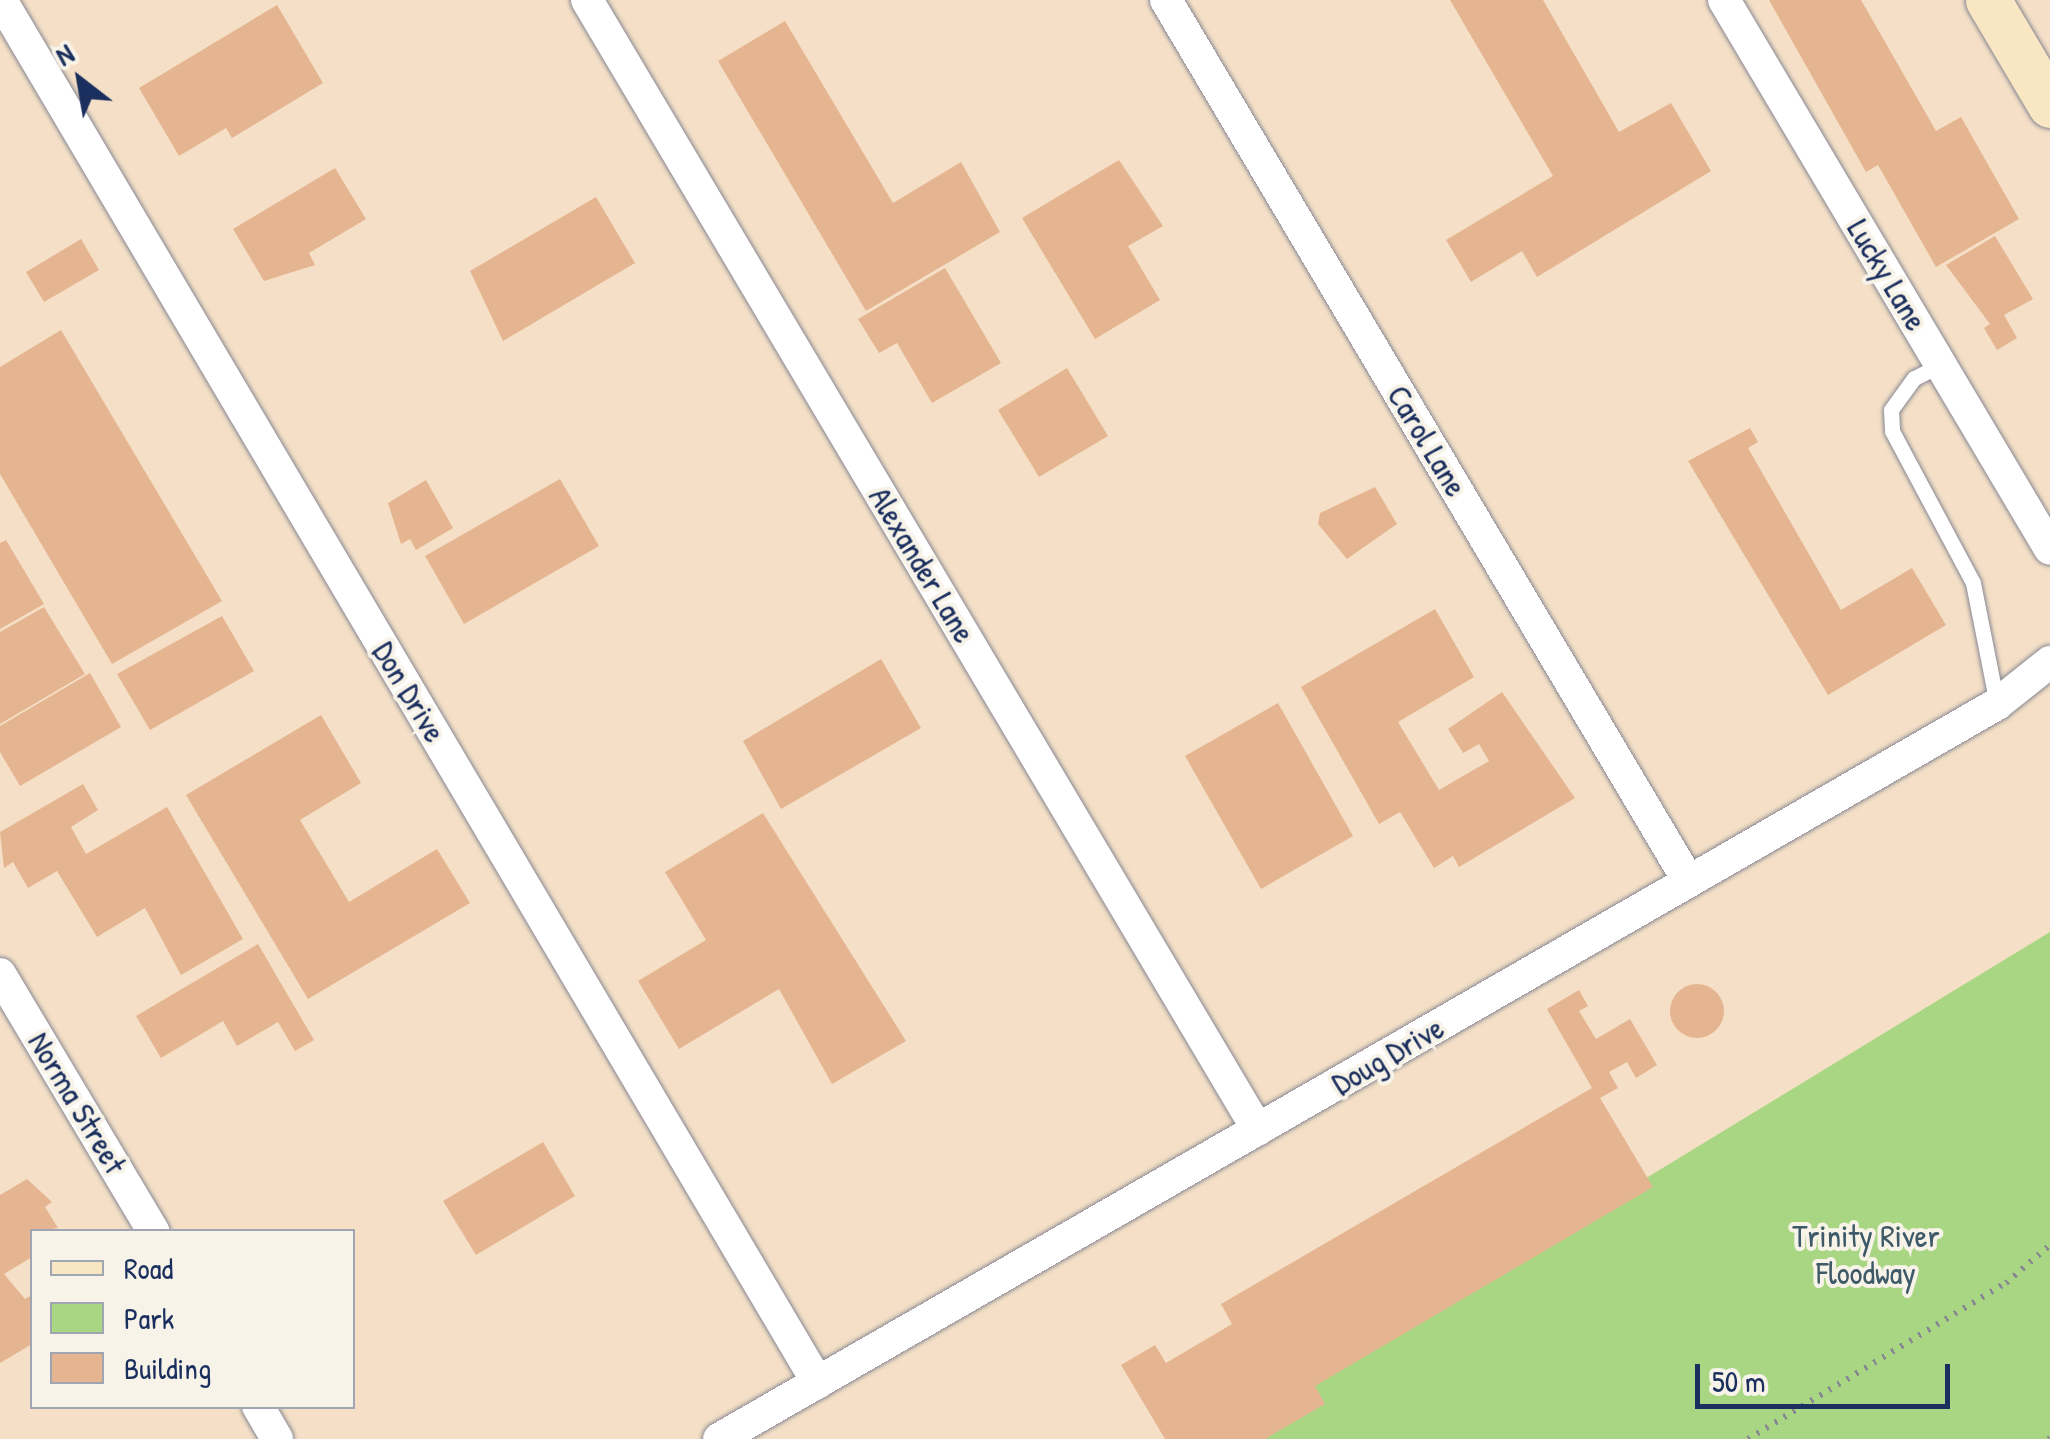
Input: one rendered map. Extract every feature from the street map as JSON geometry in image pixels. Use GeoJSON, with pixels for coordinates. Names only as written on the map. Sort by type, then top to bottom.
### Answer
{"type":"FeatureCollection","features":[{"type":"Feature","properties":{"kind":"main road"},"geometry":{"type":"LineString","coordinates":[[1988,0],[2050,105]]}},
{"type":"Feature","properties":{"kind":"street","name":"Don Drive"},"geometry":{"type":"LineString","coordinates":[[1,0],[818,1383]]}},
{"type":"Feature","properties":{"kind":"street","name":"Alexander Lane"},"geometry":{"type":"LineString","coordinates":[[587,0],[1258,1130]]}},
{"type":"Feature","properties":{"kind":"street","name":"Carol Lane"},"geometry":{"type":"LineString","coordinates":[[1166,0],[1689,882]]}},
{"type":"Feature","properties":{"kind":"street","name":"Lucky Lane"},"geometry":{"type":"LineString","coordinates":[[1724,0],[2050,549]]}},
{"type":"Feature","properties":{"kind":"street","name":"Doug Drive"},"geometry":{"type":"LineString","coordinates":[[718,1439],[1997,704],[2050,662]]}},
{"type":"Feature","properties":{"kind":"street","name":"Norma Street"},"geometry":{"type":"LineString","coordinates":[[0,974],[152,1229]]}},
{"type":"Feature","properties":{"kind":"street"},"geometry":{"type":"LineString","coordinates":[[260,1409],[277,1439]]}},
{"type":"Feature","properties":{"kind":"lane"},"geometry":{"type":"LineString","coordinates":[[1940,365],[1903,394],[1892,431],[1973,583],[1997,704]]}},
{"type":"Feature","properties":{"kind":"path"},"geometry":{"type":"LineString","coordinates":[[1748,1439],[2006,1284],[2050,1245]]}},
{"type":"Feature","properties":{"kind":"green space","name":"Trinity River Floodway"},"geometry":{"type":"Polygon","coordinates":[[[2050,932],[2050,1439],[1218,1439],[2050,932]]]}},
{"type":"Feature","properties":{"kind":"building"},"geometry":{"type":"Polygon","coordinates":[[[1450,0],[1543,0],[1619,132],[1671,103],[1711,171],[1537,277],[1522,251],[1471,282],[1446,240],[1553,176],[1450,0]]]}},
{"type":"Feature","properties":{"kind":"building"},"geometry":{"type":"Polygon","coordinates":[[[1769,0],[1861,0],[1936,131],[1961,117],[2019,219],[1936,267],[1878,165],[1866,172],[1769,0]]]}},
{"type":"Feature","properties":{"kind":"building"},"geometry":{"type":"Polygon","coordinates":[[[277,5],[323,83],[232,138],[226,128],[179,156],[139,88],[277,5]]]}},
{"type":"Feature","properties":{"kind":"building"},"geometry":{"type":"Polygon","coordinates":[[[785,21],[893,203],[961,162],[1000,232],[866,311],[718,61],[785,21]]]}},
{"type":"Feature","properties":{"kind":"building"},"geometry":{"type":"Polygon","coordinates":[[[1119,160],[1163,226],[1128,246],[1160,300],[1095,339],[1022,218],[1119,160]]]}},
{"type":"Feature","properties":{"kind":"building"},"geometry":{"type":"Polygon","coordinates":[[[335,168],[366,219],[309,253],[315,265],[264,281],[233,229],[335,168]]]}},
{"type":"Feature","properties":{"kind":"building"},"geometry":{"type":"Polygon","coordinates":[[[596,197],[635,263],[503,341],[470,271],[596,197]]]}},
{"type":"Feature","properties":{"kind":"building"},"geometry":{"type":"Polygon","coordinates":[[[1995,236],[2033,299],[2004,315],[2017,338],[1997,350],[1984,328],[1990,324],[1946,265],[1995,236]]]}},
{"type":"Feature","properties":{"kind":"building"},"geometry":{"type":"Polygon","coordinates":[[[81,239],[99,270],[44,302],[26,272],[81,239]]]}},
{"type":"Feature","properties":{"kind":"building"},"geometry":{"type":"Polygon","coordinates":[[[945,268],[1001,363],[932,403],[897,343],[879,353],[858,319],[945,268]]]}},
{"type":"Feature","properties":{"kind":"building"},"geometry":{"type":"Polygon","coordinates":[[[61,330],[222,601],[112,664],[0,474],[0,367],[61,330]]]}},
{"type":"Feature","properties":{"kind":"building"},"geometry":{"type":"Polygon","coordinates":[[[1067,368],[1108,436],[1039,477],[998,410],[1067,368]]]}},
{"type":"Feature","properties":{"kind":"building"},"geometry":{"type":"Polygon","coordinates":[[[1750,428],[1758,442],[1748,448],[1841,610],[1912,568],[1946,625],[1828,695],[1688,461],[1750,428]]]}},
{"type":"Feature","properties":{"kind":"building"},"geometry":{"type":"Polygon","coordinates":[[[560,479],[599,546],[464,624],[425,556],[560,479]]]}},
{"type":"Feature","properties":{"kind":"building"},"geometry":{"type":"Polygon","coordinates":[[[426,480],[453,528],[416,550],[410,539],[401,544],[388,503],[426,480]]]}},
{"type":"Feature","properties":{"kind":"building"},"geometry":{"type":"Polygon","coordinates":[[[1375,487],[1397,524],[1347,559],[1318,524],[1320,513],[1375,487]]]}},
{"type":"Feature","properties":{"kind":"building"},"geometry":{"type":"Polygon","coordinates":[[[6,540],[44,604],[0,629],[0,543],[6,540]]]}},
{"type":"Feature","properties":{"kind":"building"},"geometry":{"type":"Polygon","coordinates":[[[44,607],[85,674],[0,724],[0,632],[44,607]]]}},
{"type":"Feature","properties":{"kind":"building"},"geometry":{"type":"Polygon","coordinates":[[[1435,609],[1474,677],[1398,722],[1439,790],[1489,761],[1479,744],[1463,753],[1448,729],[1502,692],[1575,798],[1459,867],[1453,856],[1434,868],[1400,812],[1379,824],[1301,687],[1435,609]]]}},
{"type":"Feature","properties":{"kind":"building"},"geometry":{"type":"Polygon","coordinates":[[[222,616],[254,671],[150,730],[117,674],[222,616]]]}},
{"type":"Feature","properties":{"kind":"building"},"geometry":{"type":"Polygon","coordinates":[[[881,659],[921,728],[781,809],[743,741],[881,659]]]}},
{"type":"Feature","properties":{"kind":"building"},"geometry":{"type":"Polygon","coordinates":[[[90,673],[121,727],[20,786],[0,752],[0,726],[90,673]]]}},
{"type":"Feature","properties":{"kind":"building"},"geometry":{"type":"Polygon","coordinates":[[[1278,703],[1353,836],[1261,889],[1185,756],[1278,703]]]}},
{"type":"Feature","properties":{"kind":"building"},"geometry":{"type":"Polygon","coordinates":[[[321,715],[361,783],[300,820],[349,902],[437,849],[470,903],[308,999],[186,795],[321,715]]]}},
{"type":"Feature","properties":{"kind":"building"},"geometry":{"type":"Polygon","coordinates":[[[83,784],[98,810],[71,827],[86,854],[167,807],[243,939],[181,975],[145,908],[97,937],[57,871],[28,888],[13,862],[4,868],[0,832],[83,784]]]}},
{"type":"Feature","properties":{"kind":"building"},"geometry":{"type":"Polygon","coordinates":[[[763,813],[906,1041],[832,1084],[779,989],[679,1049],[638,981],[706,940],[665,872],[763,813]]]}},
{"type":"Feature","properties":{"kind":"building"},"geometry":{"type":"Polygon","coordinates":[[[258,944],[314,1040],[295,1051],[278,1022],[237,1046],[223,1021],[161,1058],[136,1016],[258,944]]]}},
{"type":"Feature","properties":{"kind":"building"},"geometry":{"type":"Polygon","coordinates":[[[1697,984],[1716,992],[1724,1011],[1716,1030],[1697,1038],[1678,1030],[1670,1011],[1678,992],[1697,984]]]}},
{"type":"Feature","properties":{"kind":"building"},"geometry":{"type":"Polygon","coordinates":[[[1579,990],[1588,1006],[1579,1011],[1596,1039],[1630,1019],[1657,1065],[1636,1078],[1627,1062],[1609,1072],[1618,1088],[1600,1098],[1653,1187],[1315,1386],[1325,1404],[1265,1439],[1165,1439],[1121,1365],[1155,1345],[1166,1363],[1232,1324],[1221,1304],[1592,1088],[1547,1009],[1579,990]]]}},
{"type":"Feature","properties":{"kind":"building"},"geometry":{"type":"Polygon","coordinates":[[[543,1142],[575,1196],[476,1255],[443,1201],[543,1142]]]}},
{"type":"Feature","properties":{"kind":"building"},"geometry":{"type":"Polygon","coordinates":[[[27,1179],[52,1202],[45,1207],[58,1228],[30,1229],[30,1258],[4,1274],[25,1299],[30,1296],[30,1345],[0,1363],[0,1195],[27,1179]]]}}]}
